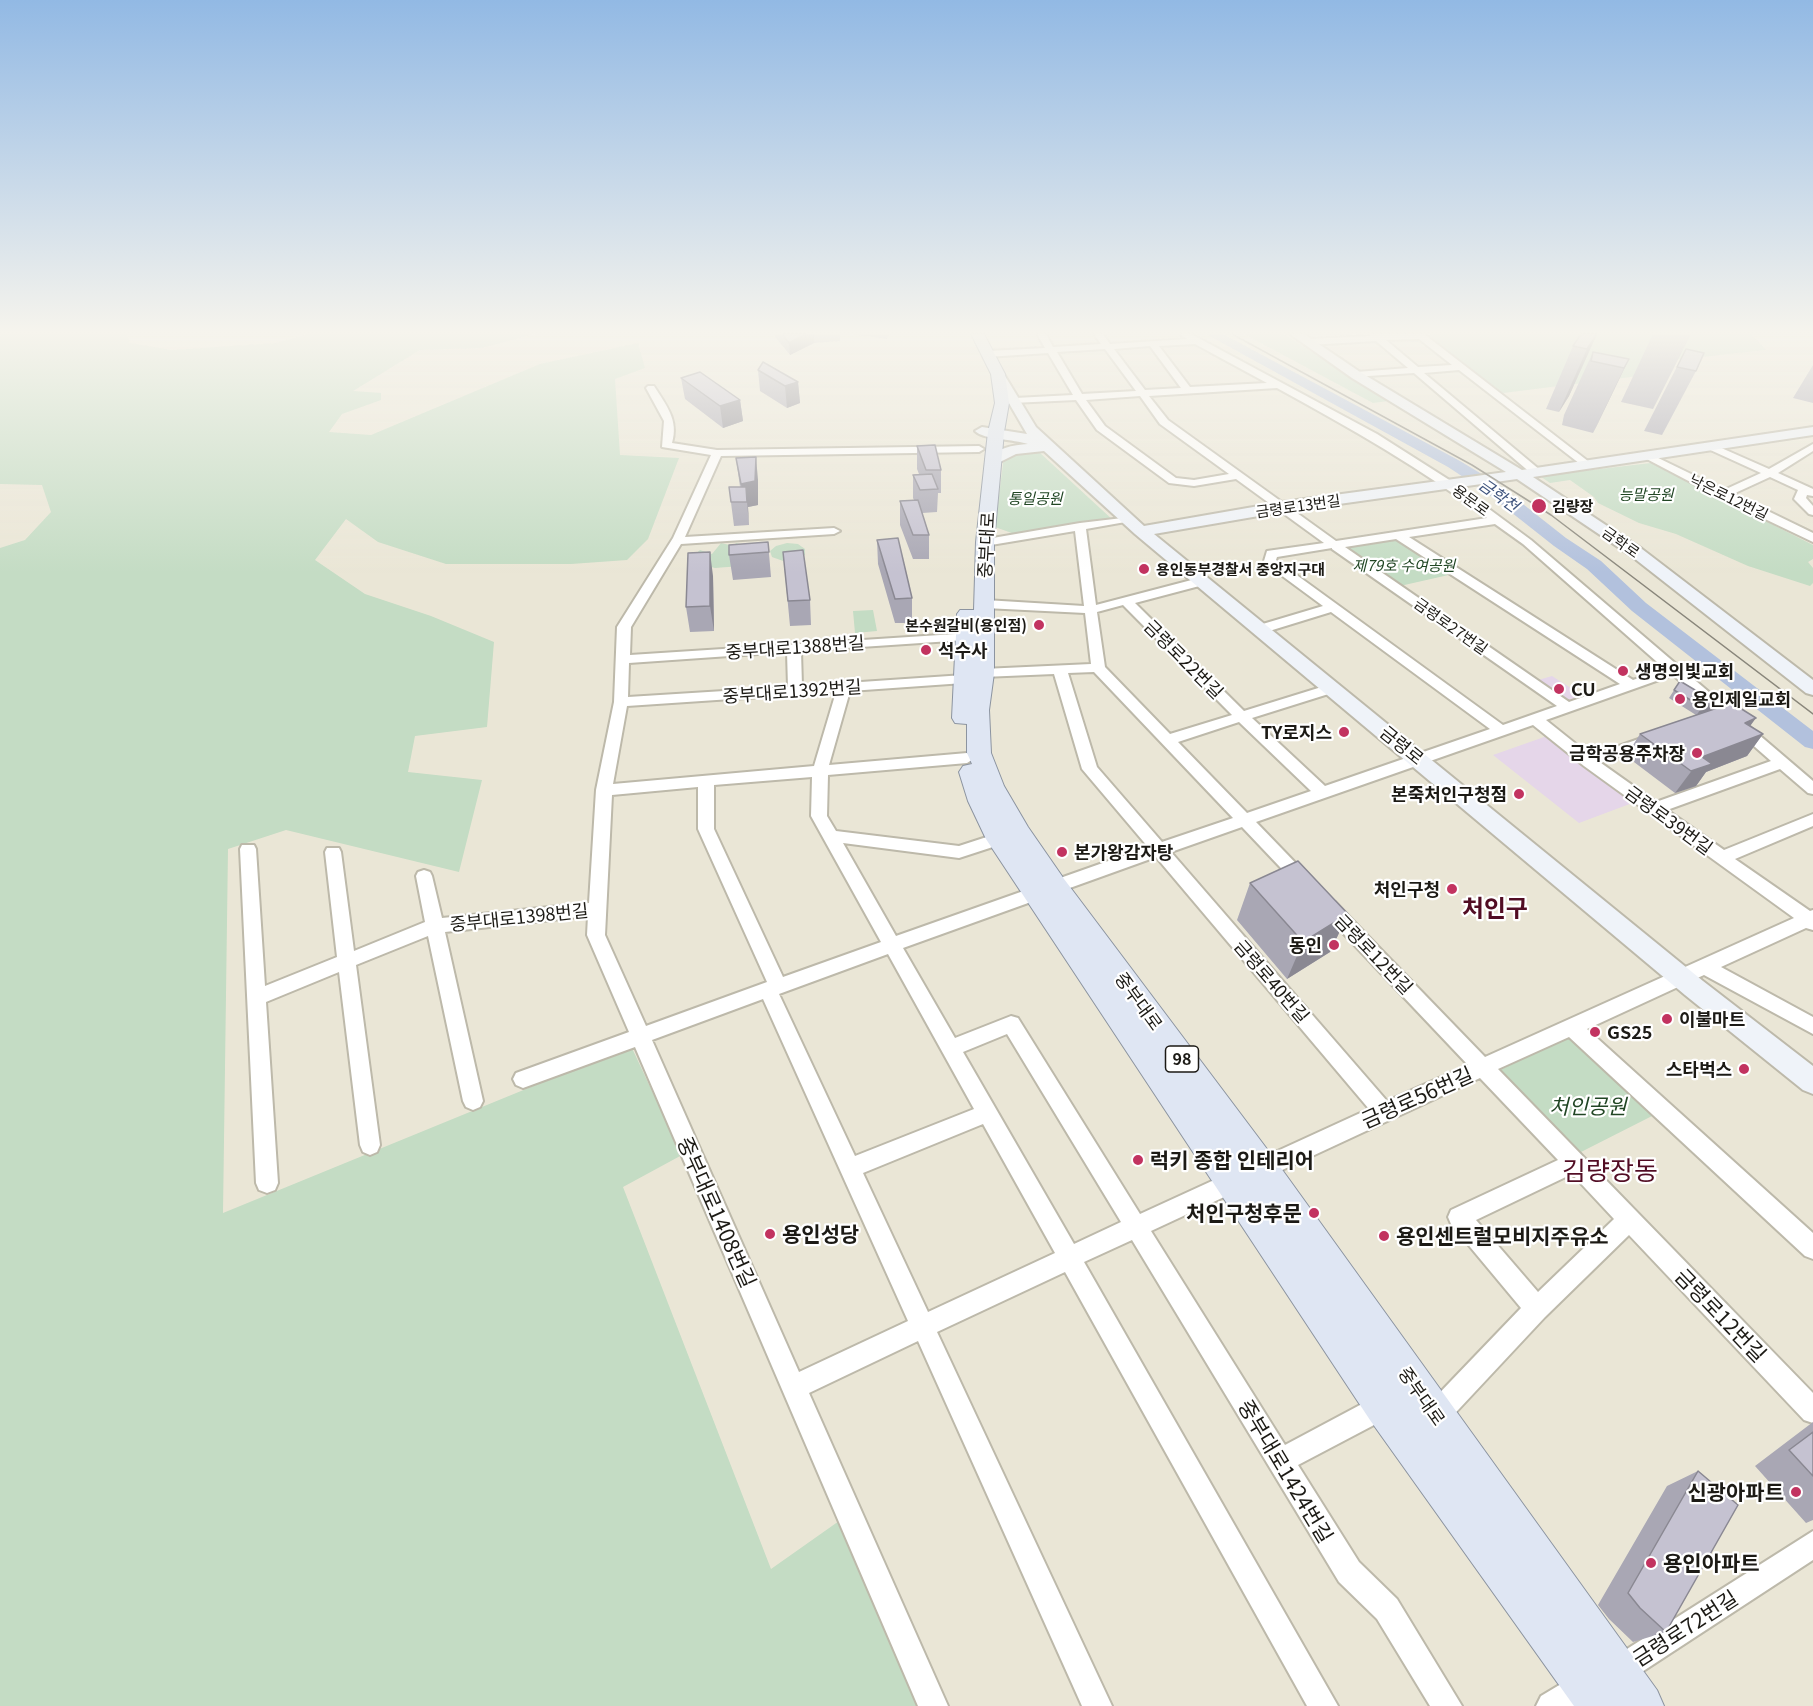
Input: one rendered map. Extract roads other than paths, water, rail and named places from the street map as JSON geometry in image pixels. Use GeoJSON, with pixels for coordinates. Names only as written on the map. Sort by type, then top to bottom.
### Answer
{"type":"FeatureCollection","features":[{"type":"Feature","properties":{"kind":"main road","name":"중부대로"},"geometry":{"type":"LineString","coordinates":[[985,414],[987,443],[985,604],[974,676],[963,720],[967,758],[980,801],[999,839],[1045,890],[1261,1168],[1641,1706]]}},
{"type":"Feature","properties":{"kind":"main road","name":"중부대로"},"geometry":{"type":"LineString","coordinates":[[998,414],[987,443],[966,636],[978,710],[979,753],[992,786],[1019,833],[1045,890],[1233,1181],[1384,1406],[1594,1699]]}},
{"type":"Feature","properties":{"kind":"main road"},"geometry":{"type":"LineString","coordinates":[[1022,414],[1030,429],[1053,452]]}},
{"type":"Feature","properties":{"kind":"main road","name":"금학로"},"geometry":{"type":"LineString","coordinates":[[1420,414],[1519,474],[1636,552],[1813,689]]}},
{"type":"Feature","properties":{"kind":"main road","name":"금령로13번길"},"geometry":{"type":"LineString","coordinates":[[1134,525],[1453,485],[1813,431]]}},
{"type":"Feature","properties":{"kind":"main road","name":"금령로"},"geometry":{"type":"LineString","coordinates":[[987,443],[1020,436],[1053,452],[1134,525],[1419,758],[1681,977],[1813,1082]]}},
{"type":"Feature","properties":{"kind":"main road"},"geometry":{"type":"LineString","coordinates":[[987,443],[1005,451],[1021,448],[1053,452]]}},
{"type":"Feature","properties":{"kind":"street"},"geometry":{"type":"LineString","coordinates":[[667,414],[672,429],[666,445],[717,453],[987,443]]}},
{"type":"Feature","properties":{"kind":"street"},"geometry":{"type":"LineString","coordinates":[[1091,414],[1101,428],[1173,481],[1194,483],[1240,475]]}},
{"type":"Feature","properties":{"kind":"street","name":"금령로27번길"},"geometry":{"type":"LineString","coordinates":[[1158,414],[1164,422],[1336,546],[1567,707]]}},
{"type":"Feature","properties":{"kind":"street","name":"용문로"},"geometry":{"type":"LineString","coordinates":[[1331,414],[1453,485],[1527,542],[1675,670],[1718,716],[1813,789]]}},
{"type":"Feature","properties":{"kind":"street"},"geometry":{"type":"LineString","coordinates":[[1467,414],[1536,472]]}},
{"type":"Feature","properties":{"kind":"street"},"geometry":{"type":"LineString","coordinates":[[1521,414],[1588,465]]}},
{"type":"Feature","properties":{"kind":"street"},"geometry":{"type":"LineString","coordinates":[[1710,446],[1809,491],[1800,499],[1813,512]]}},
{"type":"Feature","properties":{"kind":"street"},"geometry":{"type":"LineString","coordinates":[[1723,495],[1770,473],[1813,447]]}},
{"type":"Feature","properties":{"kind":"street"},"geometry":{"type":"LineString","coordinates":[[621,702],[624,627],[677,541],[717,453]]}},
{"type":"Feature","properties":{"kind":"street","name":"낙은로12번길"},"geometry":{"type":"LineString","coordinates":[[1646,456],[1813,538]]}},
{"type":"Feature","properties":{"kind":"street"},"geometry":{"type":"LineString","coordinates":[[1498,520],[1271,554],[1270,561],[1501,730]]}},
{"type":"Feature","properties":{"kind":"street"},"geometry":{"type":"LineString","coordinates":[[985,542],[1080,526],[1134,525]]}},
{"type":"Feature","properties":{"kind":"street"},"geometry":{"type":"LineString","coordinates":[[974,676],[1098,668],[1080,526]]}},
{"type":"Feature","properties":{"kind":"street"},"geometry":{"type":"LineString","coordinates":[[677,541],[834,531]]}},
{"type":"Feature","properties":{"kind":"street"},"geometry":{"type":"LineString","coordinates":[[1400,536],[1631,685]]}},
{"type":"Feature","properties":{"kind":"street","name":"금령로22번길"},"geometry":{"type":"LineString","coordinates":[[985,604],[1090,610],[1203,581]]}},
{"type":"Feature","properties":{"kind":"street","name":"금령로22번길"},"geometry":{"type":"LineString","coordinates":[[1126,601],[1242,717],[1322,792]]}},
{"type":"Feature","properties":{"kind":"street"},"geometry":{"type":"LineString","coordinates":[[1261,628],[1333,608]]}},
{"type":"Feature","properties":{"kind":"street","name":"중부대로1388번길"},"geometry":{"type":"LineString","coordinates":[[624,659],[966,636]]}},
{"type":"Feature","properties":{"kind":"street"},"geometry":{"type":"LineString","coordinates":[[794,648],[795,691]]}},
{"type":"Feature","properties":{"kind":"street","name":"금령로12번길"},"geometry":{"type":"LineString","coordinates":[[1098,668],[1813,1411]]}},
{"type":"Feature","properties":{"kind":"street","name":"금령로40번길"},"geometry":{"type":"LineString","coordinates":[[1060,670],[1090,769],[1384,1112]]}},
{"type":"Feature","properties":{"kind":"street"},"geometry":{"type":"LineString","coordinates":[[523,1079],[1045,890],[1675,670]]}},
{"type":"Feature","properties":{"kind":"street","name":"중부대로1392번길"},"geometry":{"type":"LineString","coordinates":[[621,702],[844,688],[974,676]]}},
{"type":"Feature","properties":{"kind":"street"},"geometry":{"type":"LineString","coordinates":[[844,688],[820,771],[819,816],[1323,1706]]}},
{"type":"Feature","properties":{"kind":"street"},"geometry":{"type":"LineString","coordinates":[[1167,740],[1333,688]]}},
{"type":"Feature","properties":{"kind":"street","name":"중부대로1398번길"},"geometry":{"type":"LineString","coordinates":[[256,998],[435,926],[599,908],[604,790],[621,702]]}},
{"type":"Feature","properties":{"kind":"street","name":"금령로39번길"},"geometry":{"type":"LineString","coordinates":[[1534,718],[1589,762],[1811,920]]}},
{"type":"Feature","properties":{"kind":"street"},"geometry":{"type":"LineString","coordinates":[[1589,762],[1668,734]]}},
{"type":"Feature","properties":{"kind":"street"},"geometry":{"type":"LineString","coordinates":[[604,790],[967,758]]}},
{"type":"Feature","properties":{"kind":"street"},"geometry":{"type":"LineString","coordinates":[[1654,809],[1780,763]]}},
{"type":"Feature","properties":{"kind":"street"},"geometry":{"type":"LineString","coordinates":[[706,782],[706,829],[849,1168],[1097,1706]]}},
{"type":"Feature","properties":{"kind":"street"},"geometry":{"type":"LineString","coordinates":[[1721,858],[1813,820]]}},
{"type":"Feature","properties":{"kind":"street"},"geometry":{"type":"LineString","coordinates":[[830,836],[959,852],[999,839]]}},
{"type":"Feature","properties":{"kind":"street"},"geometry":{"type":"LineString","coordinates":[[248,849],[267,1183]]}},
{"type":"Feature","properties":{"kind":"street"},"geometry":{"type":"LineString","coordinates":[[333,852],[370,1145]]}},
{"type":"Feature","properties":{"kind":"street"},"geometry":{"type":"LineString","coordinates":[[424,876],[435,926]]}},
{"type":"Feature","properties":{"kind":"street","name":"중부대로1408번길"},"geometry":{"type":"LineString","coordinates":[[599,908],[596,935],[794,1387]]}},
{"type":"Feature","properties":{"kind":"street","name":"금령로56번길"},"geometry":{"type":"LineString","coordinates":[[1261,1168],[1704,966],[1811,920]]}},
{"type":"Feature","properties":{"kind":"street","name":"중부대로1398번길"},"geometry":{"type":"LineString","coordinates":[[435,926],[473,1101]]}},
{"type":"Feature","properties":{"kind":"street"},"geometry":{"type":"LineString","coordinates":[[1704,966],[1813,1026]]}},
{"type":"Feature","properties":{"kind":"street","name":"중부대로1424번길"},"geometry":{"type":"LineString","coordinates":[[950,1048],[1011,1024],[1348,1572],[1387,1609],[1447,1706]]}},
{"type":"Feature","properties":{"kind":"street"},"geometry":{"type":"LineString","coordinates":[[1572,1027],[1813,1248]]}},
{"type":"Feature","properties":{"kind":"street"},"geometry":{"type":"LineString","coordinates":[[849,1168],[987,1113]]}},
{"type":"Feature","properties":{"kind":"street"},"geometry":{"type":"LineString","coordinates":[[1537,1309],[1459,1216],[1575,1162]]}},
{"type":"Feature","properties":{"kind":"street"},"geometry":{"type":"LineString","coordinates":[[933,1706],[794,1387],[1261,1168]]}},
{"type":"Feature","properties":{"kind":"street"},"geometry":{"type":"LineString","coordinates":[[1436,1415],[1537,1309],[1630,1219]]}},
{"type":"Feature","properties":{"kind":"street"},"geometry":{"type":"LineString","coordinates":[[1280,1461],[1384,1406]]}},
{"type":"Feature","properties":{"kind":"street","name":"금령로72번길"},"geometry":{"type":"LineString","coordinates":[[1617,1672],[1813,1544]]}},
{"type":"Feature","properties":{"kind":"street"},"geometry":{"type":"LineString","coordinates":[[1617,1672],[1650,1706]]}},
{"type":"Feature","properties":{"kind":"street"},"geometry":{"type":"LineString","coordinates":[[1551,1706],[1594,1699]]}},
{"type":"Feature","properties":{"kind":"waterway","name":"금학천"},"geometry":{"type":"LineString","coordinates":[[1360,414],[1454,464],[1489,486],[1560,542],[1594,565],[1639,607],[1813,742]]}},
{"type":"Feature","properties":{"kind":"tram line"},"geometry":{"type":"LineString","coordinates":[[1378,414],[1472,465],[1551,515],[1813,714]]}},
{"type":"Feature","properties":{"kind":"place","name":"김량장"},"geometry":{"type":"Point","coordinates":[1539,506]}},
{"type":"Feature","properties":{"kind":"place","name":"용인동부경찰서 중앙지구대"},"geometry":{"type":"Point","coordinates":[1144,569]}},
{"type":"Feature","properties":{"kind":"place","name":"본수원갈비(용인점)"},"geometry":{"type":"Point","coordinates":[1039,625]}},
{"type":"Feature","properties":{"kind":"place","name":"석수사"},"geometry":{"type":"Point","coordinates":[926,650]}},
{"type":"Feature","properties":{"kind":"place","name":"생명의빛교회"},"geometry":{"type":"Point","coordinates":[1623,671]}},
{"type":"Feature","properties":{"kind":"place","name":"CU"},"geometry":{"type":"Point","coordinates":[1559,689]}},
{"type":"Feature","properties":{"kind":"place","name":"용인제일교회"},"geometry":{"type":"Point","coordinates":[1680,699]}},
{"type":"Feature","properties":{"kind":"place","name":"TY로지스"},"geometry":{"type":"Point","coordinates":[1344,732]}},
{"type":"Feature","properties":{"kind":"place","name":"금학공용주차장"},"geometry":{"type":"Point","coordinates":[1697,753]}},
{"type":"Feature","properties":{"kind":"place","name":"본죽처인구청점"},"geometry":{"type":"Point","coordinates":[1519,794]}},
{"type":"Feature","properties":{"kind":"place","name":"본가왕감자탕"},"geometry":{"type":"Point","coordinates":[1062,852]}},
{"type":"Feature","properties":{"kind":"place","name":"처인구청"},"geometry":{"type":"Point","coordinates":[1452,889]}},
{"type":"Feature","properties":{"kind":"place","name":"동인"},"geometry":{"type":"Point","coordinates":[1334,945]}},
{"type":"Feature","properties":{"kind":"place","name":"이불마트"},"geometry":{"type":"Point","coordinates":[1667,1019]}},
{"type":"Feature","properties":{"kind":"place","name":"GS25"},"geometry":{"type":"Point","coordinates":[1595,1032]}},
{"type":"Feature","properties":{"kind":"place","name":"스타벅스"},"geometry":{"type":"Point","coordinates":[1744,1069]}},
{"type":"Feature","properties":{"kind":"place","name":"럭키 종합 인테리어"},"geometry":{"type":"Point","coordinates":[1138,1160]}},
{"type":"Feature","properties":{"kind":"place","name":"처인구청후문"},"geometry":{"type":"Point","coordinates":[1314,1213]}},
{"type":"Feature","properties":{"kind":"place","name":"용인성당"},"geometry":{"type":"Point","coordinates":[770,1234]}},
{"type":"Feature","properties":{"kind":"place","name":"용인센트럴모비지주유소"},"geometry":{"type":"Point","coordinates":[1384,1236]}},
{"type":"Feature","properties":{"kind":"place","name":"신광아파트"},"geometry":{"type":"Point","coordinates":[1796,1492]}},
{"type":"Feature","properties":{"kind":"place","name":"용인아파트"},"geometry":{"type":"Point","coordinates":[1651,1563]}},
{"type":"Feature","properties":{"kind":"district","name":"처인구"},"geometry":{"type":"Point","coordinates":[1495,908]}},
{"type":"Feature","properties":{"kind":"district","name":"김량장동"},"geometry":{"type":"Point","coordinates":[1610,1170]}},
{"type":"Feature","properties":{"kind":"park label","name":"능말공원"},"geometry":{"type":"Point","coordinates":[1646,494]}},
{"type":"Feature","properties":{"kind":"park label","name":"통일공원"},"geometry":{"type":"Point","coordinates":[1035,498]}},
{"type":"Feature","properties":{"kind":"park label","name":"제79호 수여공원"},"geometry":{"type":"Point","coordinates":[1404,565]}},
{"type":"Feature","properties":{"kind":"park label","name":"처인공원"},"geometry":{"type":"Point","coordinates":[1588,1106]}}]}
